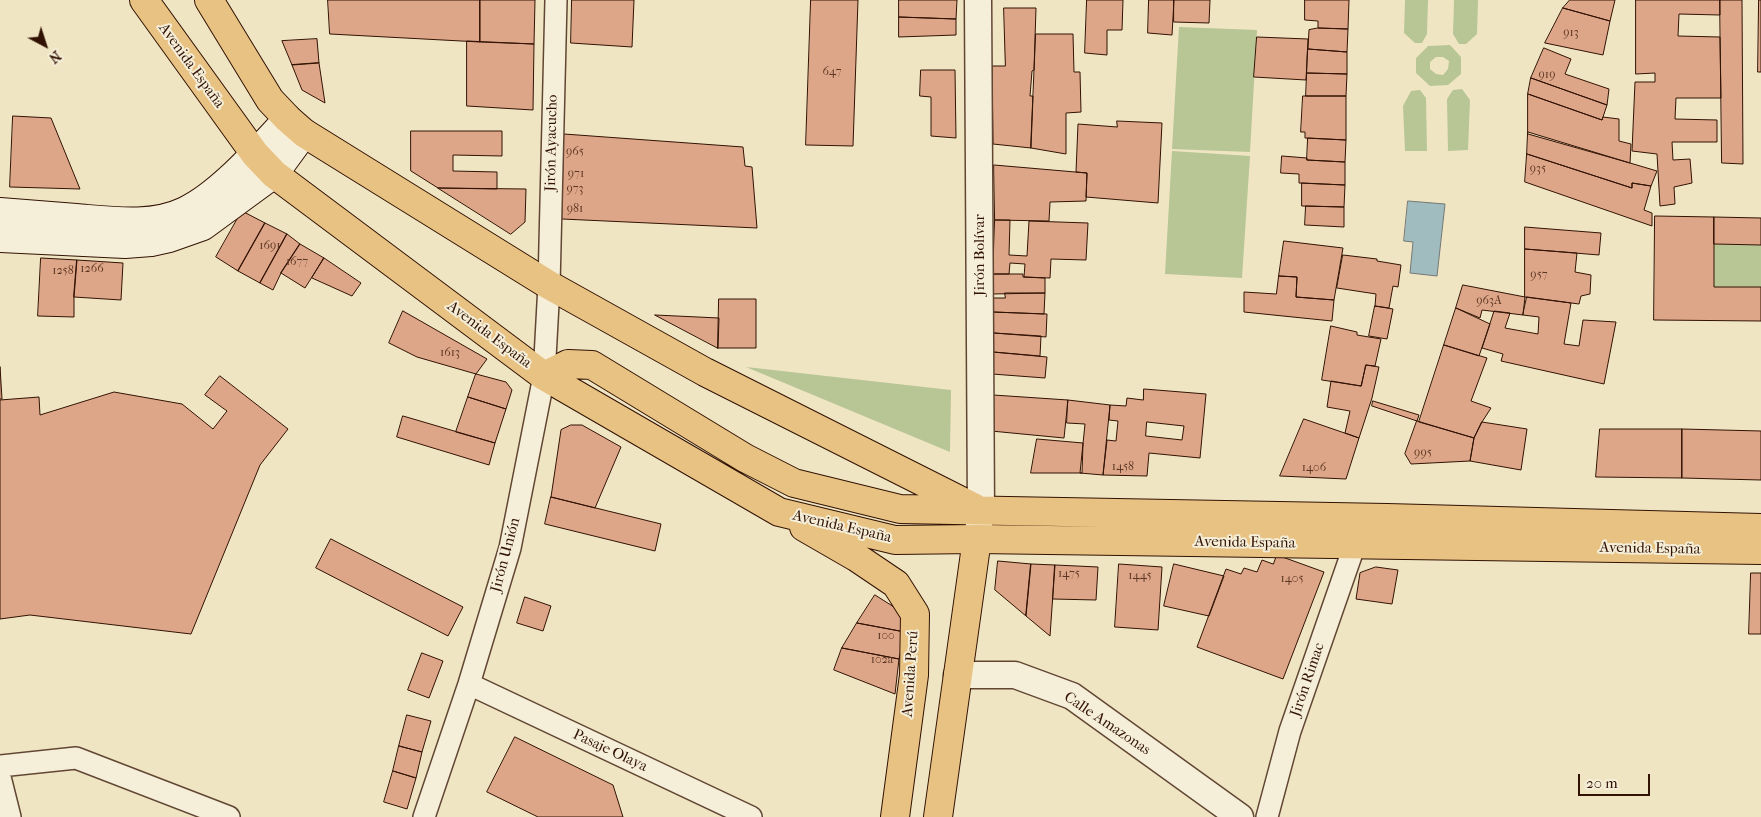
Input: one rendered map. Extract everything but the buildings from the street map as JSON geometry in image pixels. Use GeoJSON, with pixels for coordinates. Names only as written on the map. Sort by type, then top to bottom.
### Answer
{"type":"FeatureCollection","features":[{"type":"Feature","properties":{"kind":"main road","name":"Avenida España"},"geometry":{"type":"LineString","coordinates":[[144,0],[255,154],[274,174],[544,376],[779,512],[895,540],[977,539],[1761,550]]}},
{"type":"Feature","properties":{"kind":"main road","name":"Avenida España"},"geometry":{"type":"LineString","coordinates":[[209,0],[270,100],[296,126],[549,285],[705,372],[981,510],[1761,528]]}},
{"type":"Feature","properties":{"kind":"main road"},"geometry":{"type":"LineString","coordinates":[[0,212],[124,222],[158,220],[186,211],[207,197],[255,154],[296,126]]}},
{"type":"Feature","properties":{"kind":"main road"},"geometry":{"type":"LineString","coordinates":[[0,238],[125,244],[160,240],[203,226],[274,174],[296,126]]}},
{"type":"Feature","properties":{"kind":"main road"},"geometry":{"type":"LineString","coordinates":[[544,376],[568,364],[592,365],[745,458],[794,483],[900,509],[981,510]]}},
{"type":"Feature","properties":{"kind":"main road","name":"Avenida Perú"},"geometry":{"type":"LineString","coordinates":[[779,512],[856,557],[896,584],[915,614],[914,676],[895,817]]}},
{"type":"Feature","properties":{"kind":"main road"},"geometry":{"type":"LineString","coordinates":[[938,817],[977,539]]}},
{"type":"Feature","properties":{"kind":"street","name":"Jirón Ayacucho"},"geometry":{"type":"LineString","coordinates":[[549,285],[556,0]]}},
{"type":"Feature","properties":{"kind":"street","name":"Jirón Bolívar"},"geometry":{"type":"LineString","coordinates":[[978,0],[981,510]]}},
{"type":"Feature","properties":{"kind":"street","name":"Jirón Unión"},"geometry":{"type":"LineString","coordinates":[[424,817],[469,684],[510,548],[544,376],[549,285]]}},
{"type":"Feature","properties":{"kind":"street"},"geometry":{"type":"LineString","coordinates":[[977,539],[981,510]]}},
{"type":"Feature","properties":{"kind":"street","name":"Jirón Rimac"},"geometry":{"type":"LineString","coordinates":[[1267,817],[1290,731],[1355,544]]}},
{"type":"Feature","properties":{"kind":"street","name":"Calle Amazonas"},"geometry":{"type":"LineString","coordinates":[[958,675],[1015,676],[1072,696],[1240,817]]}},
{"type":"Feature","properties":{"kind":"street","name":"Pasaje Olaya"},"geometry":{"type":"LineString","coordinates":[[469,684],[751,817]]}},
{"type":"Feature","properties":{"kind":"street"},"geometry":{"type":"LineString","coordinates":[[0,766],[76,758],[229,817]]}},
{"type":"Feature","properties":{"kind":"street"},"geometry":{"type":"LineString","coordinates":[[0,777],[10,817]]}},
{"type":"Feature","properties":{"kind":"green space"},"geometry":{"type":"Polygon","coordinates":[[[1405,0],[1428,0],[1427,34],[1422,43],[1415,43],[1404,33],[1405,0]]]}},
{"type":"Feature","properties":{"kind":"green space"},"geometry":{"type":"Polygon","coordinates":[[[1454,0],[1478,0],[1477,34],[1466,44],[1459,44],[1453,34],[1454,0]]]}},
{"type":"Feature","properties":{"kind":"green space"},"geometry":{"type":"Polygon","coordinates":[[[1179,27],[1257,30],[1250,152],[1172,149],[1179,27]]]}},
{"type":"Feature","properties":{"kind":"green space"},"geometry":{"type":"Polygon","coordinates":[[[1450,45],[1461,57],[1461,74],[1448,85],[1430,86],[1416,73],[1416,58],[1428,46],[1450,45]],[[1436,57],[1430,62],[1430,69],[1436,74],[1443,75],[1448,69],[1449,61],[1443,57],[1436,57]]]}},
{"type":"Feature","properties":{"kind":"green space"},"geometry":{"type":"Polygon","coordinates":[[[1462,89],[1470,100],[1468,150],[1448,151],[1447,99],[1453,90],[1462,89]]]}},
{"type":"Feature","properties":{"kind":"green space"},"geometry":{"type":"Polygon","coordinates":[[[1420,90],[1426,98],[1427,151],[1405,151],[1403,106],[1411,91],[1420,90]]]}},
{"type":"Feature","properties":{"kind":"green space"},"geometry":{"type":"Polygon","coordinates":[[[1172,151],[1250,156],[1242,278],[1165,274],[1172,151]]]}},
{"type":"Feature","properties":{"kind":"green space"},"geometry":{"type":"Polygon","coordinates":[[[1714,244],[1761,245],[1761,287],[1714,287],[1714,244]]]}},
{"type":"Feature","properties":{"kind":"green space"},"geometry":{"type":"Polygon","coordinates":[[[746,367],[951,390],[950,452],[746,367]]]}},
{"type":"Feature","properties":{"kind":"water"},"geometry":{"type":"Polygon","coordinates":[[[1408,201],[1445,204],[1437,276],[1410,273],[1413,242],[1404,241],[1408,201]]]}}]}
